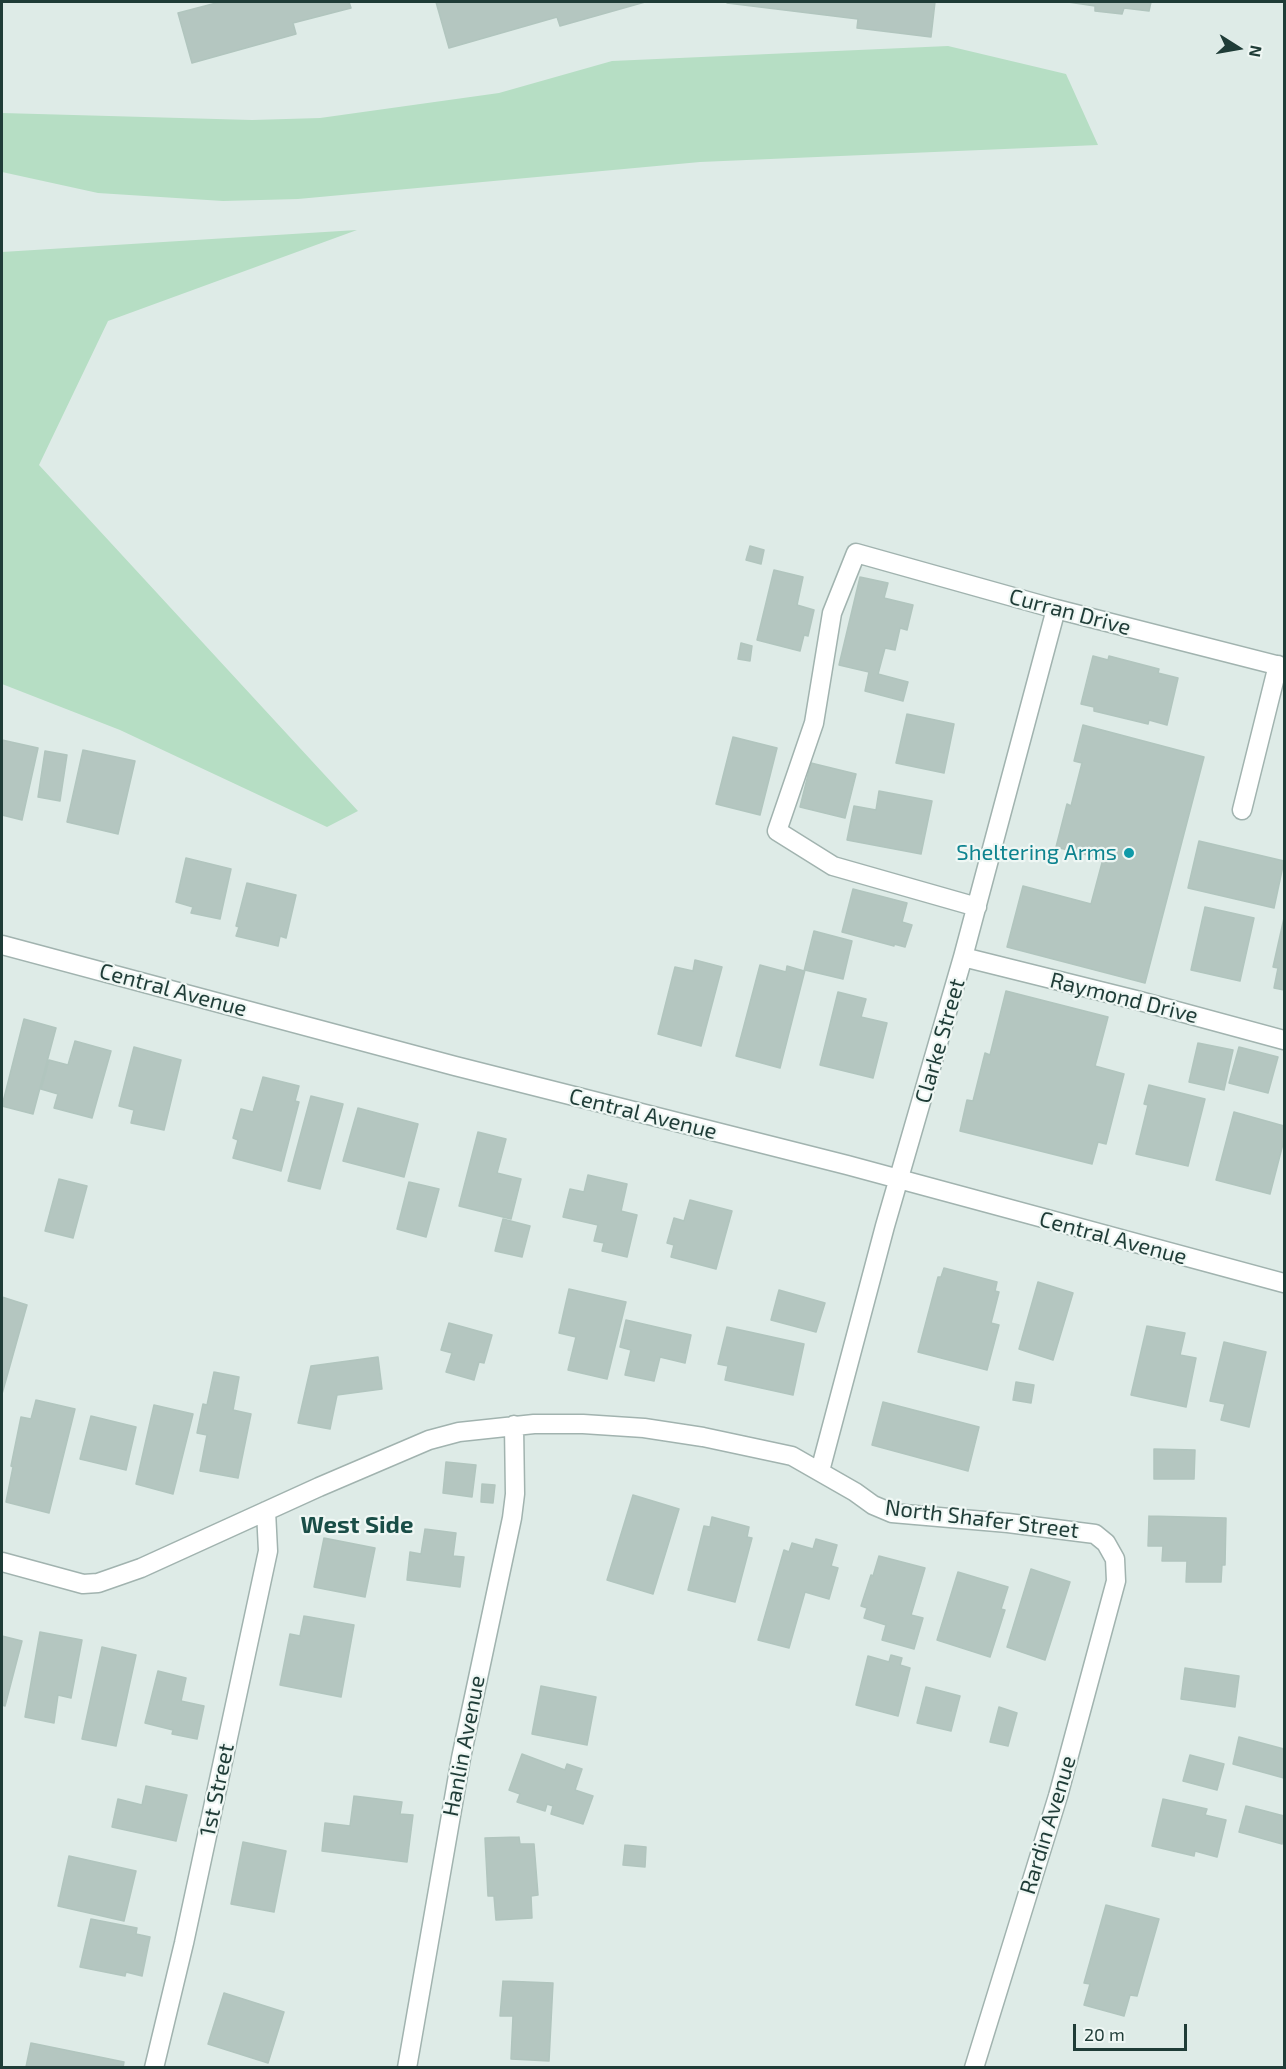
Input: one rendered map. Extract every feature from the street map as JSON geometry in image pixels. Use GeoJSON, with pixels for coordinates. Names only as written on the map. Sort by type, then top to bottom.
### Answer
{"type":"FeatureCollection","features":[{"type":"Feature","properties":{"kind":"street","name":"Curran Drive"},"geometry":{"type":"LineString","coordinates":[[976,907],[833,866],[777,831],[814,723],[832,613],[856,553],[1056,609],[1281,666]]}},
{"type":"Feature","properties":{"kind":"street","name":"Clarke Street"},"geometry":{"type":"LineString","coordinates":[[820,1471],[899,1180],[963,957],[1056,609]]}},
{"type":"Feature","properties":{"kind":"street"},"geometry":{"type":"LineString","coordinates":[[1242,810],[1281,666]]}},
{"type":"Feature","properties":{"kind":"street","name":"Central Avenue"},"geometry":{"type":"LineString","coordinates":[[2,945],[1284,1283]]}},
{"type":"Feature","properties":{"kind":"street","name":"Raymond Drive"},"geometry":{"type":"LineString","coordinates":[[963,957],[1284,1040]]}},
{"type":"Feature","properties":{"kind":"street","name":"North Shafer Street"},"geometry":{"type":"LineString","coordinates":[[2,1562],[83,1584],[98,1583],[141,1568],[429,1440],[459,1432],[514,1425],[583,1424],[644,1428],[704,1437],[792,1456],[855,1492],[873,1505],[892,1513],[1008,1523],[1095,1534],[1106,1544],[1115,1559],[1116,1581]]}},
{"type":"Feature","properties":{"kind":"street","name":"Hanlin Avenue"},"geometry":{"type":"LineString","coordinates":[[406,2067],[461,1758],[512,1518],[515,1494],[514,1425]]}},
{"type":"Feature","properties":{"kind":"street","name":"1st Street"},"geometry":{"type":"LineString","coordinates":[[154,2067],[184,1943],[268,1551],[266,1511]]}},
{"type":"Feature","properties":{"kind":"street","name":"Rardin Avenue"},"geometry":{"type":"LineString","coordinates":[[974,2067],[1058,1796],[1116,1581]]}},
{"type":"Feature","properties":{"kind":"green space"},"geometry":{"type":"Polygon","coordinates":[[[948,46],[1066,74],[1098,145],[700,162],[298,199],[223,201],[98,193],[2,172],[2,113],[252,120],[320,118],[499,93],[612,61],[948,46]]]}},
{"type":"Feature","properties":{"kind":"green space"},"geometry":{"type":"Polygon","coordinates":[[[357,230],[108,321],[39,465],[358,811],[327,827],[120,730],[2,684],[2,252],[357,230]]]}},
{"type":"Feature","properties":{"kind":"building"},"geometry":{"type":"Polygon","coordinates":[[[220,2],[349,2],[351,8],[293,23],[296,34],[192,63],[178,13],[220,2]]]}},
{"type":"Feature","properties":{"kind":"building"},"geometry":{"type":"Polygon","coordinates":[[[436,2],[645,2],[560,26],[557,17],[449,48],[436,2]]]}},
{"type":"Feature","properties":{"kind":"building"},"geometry":{"type":"Polygon","coordinates":[[[727,2],[935,2],[931,37],[857,28],[858,19],[727,2]]]}},
{"type":"Feature","properties":{"kind":"building"},"geometry":{"type":"Polygon","coordinates":[[[1068,2],[1151,2],[1149,11],[1124,8],[1122,14],[1095,11],[1095,6],[1068,2]]]}},
{"type":"Feature","properties":{"kind":"building"},"geometry":{"type":"Polygon","coordinates":[[[750,546],[764,550],[761,564],[746,560],[750,546]]]}},
{"type":"Feature","properties":{"kind":"building"},"geometry":{"type":"Polygon","coordinates":[[[774,570],[803,577],[797,605],[814,610],[808,636],[804,635],[800,651],[757,640],[774,570]]]}},
{"type":"Feature","properties":{"kind":"building"},"geometry":{"type":"Polygon","coordinates":[[[860,577],[888,583],[884,598],[913,605],[907,630],[900,628],[895,650],[885,648],[878,674],[908,682],[903,701],[865,691],[869,672],[839,665],[860,577]]]}},
{"type":"Feature","properties":{"kind":"building"},"geometry":{"type":"Polygon","coordinates":[[[741,643],[752,646],[750,661],[738,659],[741,643]]]}},
{"type":"Feature","properties":{"kind":"building"},"geometry":{"type":"Polygon","coordinates":[[[1093,656],[1108,660],[1109,656],[1159,669],[1158,673],[1178,678],[1167,725],[1149,720],[1148,724],[1094,711],[1094,707],[1081,704],[1093,656]]]}},
{"type":"Feature","properties":{"kind":"building"},"geometry":{"type":"Polygon","coordinates":[[[907,714],[954,724],[944,773],[896,763],[907,714]]]}},
{"type":"Feature","properties":{"kind":"building","name":"Sheltering Arms"},"geometry":{"type":"Polygon","coordinates":[[[1083,725],[1204,757],[1145,983],[1007,947],[1023,886],[1091,904],[1103,859],[1056,847],[1067,804],[1071,806],[1082,763],[1074,761],[1083,725]]]}},
{"type":"Feature","properties":{"kind":"building"},"geometry":{"type":"Polygon","coordinates":[[[733,737],[777,748],[760,815],[716,804],[733,737]]]}},
{"type":"Feature","properties":{"kind":"building"},"geometry":{"type":"Polygon","coordinates":[[[2,740],[38,748],[22,820],[2,815],[2,740]]]}},
{"type":"Feature","properties":{"kind":"building"},"geometry":{"type":"Polygon","coordinates":[[[83,750],[135,761],[118,834],[67,822],[83,750]]]}},
{"type":"Feature","properties":{"kind":"building"},"geometry":{"type":"Polygon","coordinates":[[[45,751],[67,755],[60,801],[38,797],[45,751]]]}},
{"type":"Feature","properties":{"kind":"building"},"geometry":{"type":"Polygon","coordinates":[[[811,763],[856,774],[845,818],[800,807],[811,763]]]}},
{"type":"Feature","properties":{"kind":"building"},"geometry":{"type":"Polygon","coordinates":[[[879,791],[932,801],[921,854],[847,840],[854,806],[876,810],[879,791]]]}},
{"type":"Feature","properties":{"kind":"building"},"geometry":{"type":"Polygon","coordinates":[[[1199,841],[1284,861],[1274,908],[1188,888],[1199,841]]]}},
{"type":"Feature","properties":{"kind":"building"},"geometry":{"type":"Polygon","coordinates":[[[186,858],[231,869],[220,919],[191,913],[193,907],[176,902],[186,858]]]}},
{"type":"Feature","properties":{"kind":"building"},"geometry":{"type":"Polygon","coordinates":[[[247,883],[296,895],[286,938],[280,936],[278,946],[236,936],[239,927],[236,926],[247,883]]]}},
{"type":"Feature","properties":{"kind":"building"},"geometry":{"type":"Polygon","coordinates":[[[853,889],[907,903],[902,922],[912,925],[905,947],[842,932],[853,889]]]}},
{"type":"Feature","properties":{"kind":"building"},"geometry":{"type":"Polygon","coordinates":[[[1205,907],[1254,918],[1240,981],[1191,970],[1205,907]]]}},
{"type":"Feature","properties":{"kind":"building"},"geometry":{"type":"Polygon","coordinates":[[[1284,918],[1284,990],[1274,988],[1278,968],[1273,967],[1284,918]]]}},
{"type":"Feature","properties":{"kind":"building"},"geometry":{"type":"Polygon","coordinates":[[[814,931],[852,941],[843,979],[805,970],[780,1068],[736,1056],[760,965],[786,972],[787,966],[804,971],[814,931]]]}},
{"type":"Feature","properties":{"kind":"building"},"geometry":{"type":"Polygon","coordinates":[[[695,960],[722,967],[701,1046],[658,1034],[675,967],[693,971],[695,960]]]}},
{"type":"Feature","properties":{"kind":"building"},"geometry":{"type":"Polygon","coordinates":[[[1006,991],[1108,1017],[1095,1066],[1124,1074],[1106,1144],[1098,1142],[1092,1164],[960,1131],[967,1100],[973,1101],[985,1053],[990,1055],[1006,991]]]}},
{"type":"Feature","properties":{"kind":"building"},"geometry":{"type":"Polygon","coordinates":[[[838,992],[866,999],[861,1017],[887,1023],[873,1078],[820,1065],[838,992]]]}},
{"type":"Feature","properties":{"kind":"building"},"geometry":{"type":"Polygon","coordinates":[[[24,1019],[56,1028],[33,1114],[2,1106],[24,1019]]]}},
{"type":"Feature","properties":{"kind":"building"},"geometry":{"type":"Polygon","coordinates":[[[75,1041],[111,1051],[92,1118],[54,1108],[58,1094],[41,1089],[49,1060],[68,1065],[75,1041]]]}},
{"type":"Feature","properties":{"kind":"building"},"geometry":{"type":"Polygon","coordinates":[[[1198,1043],[1233,1050],[1224,1090],[1189,1082],[1198,1043]]]}},
{"type":"Feature","properties":{"kind":"building"},"geometry":{"type":"Polygon","coordinates":[[[134,1047],[181,1060],[164,1130],[131,1123],[134,1110],[119,1106],[134,1047]]]}},
{"type":"Feature","properties":{"kind":"building"},"geometry":{"type":"Polygon","coordinates":[[[1239,1047],[1278,1057],[1268,1093],[1229,1083],[1239,1047]]]}},
{"type":"Feature","properties":{"kind":"building"},"geometry":{"type":"Polygon","coordinates":[[[263,1077],[299,1086],[295,1101],[299,1102],[281,1171],[233,1158],[238,1140],[233,1138],[241,1109],[253,1112],[263,1077]]]}},
{"type":"Feature","properties":{"kind":"building"},"geometry":{"type":"Polygon","coordinates":[[[1149,1085],[1205,1099],[1188,1166],[1136,1154],[1148,1105],[1144,1104],[1149,1085]]]}},
{"type":"Feature","properties":{"kind":"building"},"geometry":{"type":"Polygon","coordinates":[[[311,1096],[343,1104],[320,1189],[288,1181],[311,1096]]]}},
{"type":"Feature","properties":{"kind":"building"},"geometry":{"type":"Polygon","coordinates":[[[358,1108],[418,1124],[404,1177],[343,1161],[358,1108]]]}},
{"type":"Feature","properties":{"kind":"building"},"geometry":{"type":"Polygon","coordinates":[[[1234,1112],[1284,1126],[1284,1140],[1270,1194],[1216,1180],[1234,1112]]]}},
{"type":"Feature","properties":{"kind":"building"},"geometry":{"type":"Polygon","coordinates":[[[478,1132],[506,1139],[497,1173],[521,1179],[511,1219],[459,1206],[478,1132]]]}},
{"type":"Feature","properties":{"kind":"building"},"geometry":{"type":"Polygon","coordinates":[[[588,1175],[627,1184],[621,1211],[637,1215],[627,1257],[602,1251],[604,1243],[594,1241],[598,1225],[563,1217],[570,1189],[584,1192],[588,1175]]]}},
{"type":"Feature","properties":{"kind":"building"},"geometry":{"type":"Polygon","coordinates":[[[59,1179],[87,1186],[73,1238],[45,1231],[59,1179]]]}},
{"type":"Feature","properties":{"kind":"building"},"geometry":{"type":"Polygon","coordinates":[[[409,1182],[439,1189],[426,1237],[397,1229],[409,1182]]]}},
{"type":"Feature","properties":{"kind":"building"},"geometry":{"type":"Polygon","coordinates":[[[690,1200],[732,1211],[716,1269],[671,1257],[674,1245],[667,1243],[674,1218],[684,1221],[690,1200]]]}},
{"type":"Feature","properties":{"kind":"building"},"geometry":{"type":"Polygon","coordinates":[[[503,1219],[530,1226],[522,1257],[495,1251],[503,1219]]]}},
{"type":"Feature","properties":{"kind":"building"},"geometry":{"type":"Polygon","coordinates":[[[944,1268],[997,1282],[995,1291],[999,1292],[991,1323],[999,1325],[987,1370],[918,1352],[938,1277],[941,1277],[944,1268]]]}},
{"type":"Feature","properties":{"kind":"building"},"geometry":{"type":"Polygon","coordinates":[[[1038,1282],[1073,1293],[1053,1360],[1019,1349],[1038,1282]]]}},
{"type":"Feature","properties":{"kind":"building"},"geometry":{"type":"Polygon","coordinates":[[[569,1289],[626,1302],[607,1379],[568,1370],[576,1337],[559,1333],[569,1289]]]}},
{"type":"Feature","properties":{"kind":"building"},"geometry":{"type":"Polygon","coordinates":[[[779,1290],[825,1303],[816,1332],[771,1320],[779,1290]]]}},
{"type":"Feature","properties":{"kind":"building"},"geometry":{"type":"Polygon","coordinates":[[[2,1297],[27,1305],[2,1394],[2,1297]]]}},
{"type":"Feature","properties":{"kind":"building"},"geometry":{"type":"Polygon","coordinates":[[[626,1320],[691,1335],[685,1363],[660,1357],[654,1381],[625,1375],[631,1350],[620,1347],[626,1320]]]}},
{"type":"Feature","properties":{"kind":"building"},"geometry":{"type":"Polygon","coordinates":[[[449,1323],[492,1335],[484,1363],[479,1362],[474,1380],[446,1372],[452,1353],[441,1350],[449,1323]]]}},
{"type":"Feature","properties":{"kind":"building"},"geometry":{"type":"Polygon","coordinates":[[[1147,1326],[1185,1333],[1180,1355],[1196,1358],[1186,1407],[1131,1395],[1147,1326]]]}},
{"type":"Feature","properties":{"kind":"building"},"geometry":{"type":"Polygon","coordinates":[[[727,1327],[804,1344],[793,1395],[725,1380],[728,1366],[718,1364],[727,1327]]]}},
{"type":"Feature","properties":{"kind":"building"},"geometry":{"type":"Polygon","coordinates":[[[1224,1342],[1266,1352],[1249,1427],[1221,1420],[1225,1404],[1210,1401],[1224,1342]]]}},
{"type":"Feature","properties":{"kind":"building"},"geometry":{"type":"Polygon","coordinates":[[[378,1357],[382,1389],[337,1395],[330,1429],[298,1423],[311,1366],[378,1357]]]}},
{"type":"Feature","properties":{"kind":"building"},"geometry":{"type":"Polygon","coordinates":[[[214,1372],[239,1377],[233,1410],[251,1414],[238,1478],[200,1471],[207,1435],[197,1433],[203,1404],[207,1405],[214,1372]]]}},
{"type":"Feature","properties":{"kind":"building"},"geometry":{"type":"Polygon","coordinates":[[[1016,1382],[1034,1385],[1031,1403],[1013,1400],[1016,1382]]]}},
{"type":"Feature","properties":{"kind":"building"},"geometry":{"type":"Polygon","coordinates":[[[36,1400],[75,1409],[49,1513],[6,1502],[21,1417],[31,1419],[36,1400]]]}},
{"type":"Feature","properties":{"kind":"building"},"geometry":{"type":"Polygon","coordinates":[[[883,1402],[979,1427],[968,1471],[872,1445],[883,1402]]]}},
{"type":"Feature","properties":{"kind":"building"},"geometry":{"type":"Polygon","coordinates":[[[154,1405],[193,1414],[173,1494],[136,1484],[154,1405]]]}},
{"type":"Feature","properties":{"kind":"building"},"geometry":{"type":"Polygon","coordinates":[[[91,1416],[136,1427],[126,1470],[80,1459],[91,1416]]]}},
{"type":"Feature","properties":{"kind":"building"},"geometry":{"type":"Polygon","coordinates":[[[1154,1449],[1195,1450],[1194,1479],[1154,1479],[1154,1449]]]}},
{"type":"Feature","properties":{"kind":"building"},"geometry":{"type":"Polygon","coordinates":[[[446,1462],[476,1465],[472,1497],[443,1493],[446,1462]]]}},
{"type":"Feature","properties":{"kind":"building"},"geometry":{"type":"Polygon","coordinates":[[[482,1484],[495,1485],[493,1503],[481,1502],[482,1484]]]}},
{"type":"Feature","properties":{"kind":"building"},"geometry":{"type":"Polygon","coordinates":[[[633,1495],[679,1509],[653,1594],[607,1580],[633,1495]]]}},
{"type":"Feature","properties":{"kind":"building"},"geometry":{"type":"Polygon","coordinates":[[[1149,1516],[1226,1518],[1225,1565],[1222,1565],[1221,1582],[1186,1582],[1187,1561],[1162,1561],[1163,1546],[1148,1546],[1149,1516]]]}},
{"type":"Feature","properties":{"kind":"building"},"geometry":{"type":"Polygon","coordinates":[[[712,1517],[749,1527],[747,1537],[752,1538],[735,1602],[688,1590],[704,1526],[710,1527],[712,1517]]]}},
{"type":"Feature","properties":{"kind":"building"},"geometry":{"type":"Polygon","coordinates":[[[425,1529],[456,1533],[453,1556],[464,1557],[460,1587],[407,1580],[410,1552],[421,1554],[425,1529]]]}},
{"type":"Feature","properties":{"kind":"building"},"geometry":{"type":"Polygon","coordinates":[[[324,1538],[375,1548],[365,1597],[314,1587],[324,1538]]]}},
{"type":"Feature","properties":{"kind":"building"},"geometry":{"type":"Polygon","coordinates":[[[816,1539],[837,1545],[831,1566],[838,1568],[829,1599],[805,1592],[789,1648],[758,1640],[784,1550],[789,1552],[792,1543],[813,1549],[816,1539]]]}},
{"type":"Feature","properties":{"kind":"building"},"geometry":{"type":"Polygon","coordinates":[[[879,1556],[925,1568],[911,1615],[923,1618],[914,1649],[882,1640],[886,1625],[864,1618],[867,1608],[861,1606],[879,1556]]]}},
{"type":"Feature","properties":{"kind":"building"},"geometry":{"type":"Polygon","coordinates":[[[1031,1569],[1070,1582],[1045,1660],[1007,1647],[1031,1569]]]}},
{"type":"Feature","properties":{"kind":"building"},"geometry":{"type":"Polygon","coordinates":[[[958,1572],[1008,1587],[1001,1609],[1005,1610],[990,1657],[937,1640],[958,1572]]]}},
{"type":"Feature","properties":{"kind":"building"},"geometry":{"type":"Polygon","coordinates":[[[304,1616],[354,1625],[341,1697],[280,1685],[290,1634],[300,1636],[304,1616]]]}},
{"type":"Feature","properties":{"kind":"building"},"geometry":{"type":"Polygon","coordinates":[[[40,1632],[82,1640],[71,1698],[58,1695],[54,1723],[25,1717],[40,1632]]]}},
{"type":"Feature","properties":{"kind":"building"},"geometry":{"type":"Polygon","coordinates":[[[2,1636],[22,1641],[5,1706],[2,1705],[2,1636]]]}},
{"type":"Feature","properties":{"kind":"building"},"geometry":{"type":"Polygon","coordinates":[[[102,1647],[136,1655],[116,1746],[82,1739],[102,1647]]]}},
{"type":"Feature","properties":{"kind":"building"},"geometry":{"type":"Polygon","coordinates":[[[891,1655],[902,1658],[900,1665],[910,1668],[898,1716],[856,1705],[868,1656],[889,1662],[891,1655]]]}},
{"type":"Feature","properties":{"kind":"building"},"geometry":{"type":"Polygon","coordinates":[[[1185,1668],[1239,1676],[1235,1707],[1181,1699],[1185,1668]]]}},
{"type":"Feature","properties":{"kind":"building"},"geometry":{"type":"Polygon","coordinates":[[[158,1671],[186,1678],[181,1701],[204,1706],[197,1739],[172,1734],[173,1730],[145,1723],[158,1671]]]}},
{"type":"Feature","properties":{"kind":"building"},"geometry":{"type":"Polygon","coordinates":[[[541,1686],[596,1697],[587,1745],[532,1734],[541,1686]]]}},
{"type":"Feature","properties":{"kind":"building"},"geometry":{"type":"Polygon","coordinates":[[[926,1687],[960,1696],[951,1731],[917,1723],[926,1687]]]}},
{"type":"Feature","properties":{"kind":"building"},"geometry":{"type":"Polygon","coordinates":[[[999,1707],[1017,1713],[1008,1746],[990,1742],[999,1707]]]}},
{"type":"Feature","properties":{"kind":"building"},"geometry":{"type":"Polygon","coordinates":[[[1239,1737],[1284,1749],[1284,1778],[1233,1764],[1239,1737]]]}},
{"type":"Feature","properties":{"kind":"building"},"geometry":{"type":"Polygon","coordinates":[[[522,1754],[565,1770],[567,1764],[582,1769],[575,1790],[593,1796],[583,1824],[551,1814],[553,1806],[547,1804],[545,1811],[517,1802],[520,1794],[509,1790],[522,1754]]]}},
{"type":"Feature","properties":{"kind":"building"},"geometry":{"type":"Polygon","coordinates":[[[1190,1755],[1224,1764],[1217,1790],[1183,1781],[1190,1755]]]}},
{"type":"Feature","properties":{"kind":"building"},"geometry":{"type":"Polygon","coordinates":[[[146,1786],[187,1795],[176,1841],[112,1827],[118,1799],[142,1805],[146,1786]]]}},
{"type":"Feature","properties":{"kind":"building"},"geometry":{"type":"Polygon","coordinates":[[[354,1796],[402,1802],[400,1814],[413,1815],[407,1862],[322,1851],[325,1823],[350,1826],[354,1796]]]}},
{"type":"Feature","properties":{"kind":"building"},"geometry":{"type":"Polygon","coordinates":[[[1163,1799],[1207,1809],[1205,1815],[1226,1820],[1217,1857],[1195,1851],[1194,1856],[1152,1846],[1163,1799]]]}},
{"type":"Feature","properties":{"kind":"building"},"geometry":{"type":"Polygon","coordinates":[[[1246,1806],[1284,1816],[1282,1844],[1239,1832],[1246,1806]]]}},
{"type":"Feature","properties":{"kind":"building"},"geometry":{"type":"Polygon","coordinates":[[[519,1837],[520,1844],[534,1844],[538,1895],[531,1896],[532,1918],[496,1920],[494,1896],[488,1896],[485,1838],[519,1837]]]}},
{"type":"Feature","properties":{"kind":"building"},"geometry":{"type":"Polygon","coordinates":[[[243,1842],[286,1851],[274,1912],[231,1904],[243,1842]]]}},
{"type":"Feature","properties":{"kind":"building"},"geometry":{"type":"Polygon","coordinates":[[[625,1845],[646,1847],[645,1867],[623,1865],[625,1845]]]}},
{"type":"Feature","properties":{"kind":"building"},"geometry":{"type":"Polygon","coordinates":[[[69,1856],[136,1871],[124,1921],[58,1906],[69,1856]]]}},
{"type":"Feature","properties":{"kind":"building"},"geometry":{"type":"Polygon","coordinates":[[[1106,1905],[1159,1919],[1137,1996],[1130,1995],[1124,2016],[1084,2005],[1090,1984],[1084,1983],[1106,1905]]]}},
{"type":"Feature","properties":{"kind":"building"},"geometry":{"type":"Polygon","coordinates":[[[91,1919],[137,1928],[136,1934],[150,1937],[142,1976],[126,1972],[125,1976],[80,1967],[91,1919]]]}},
{"type":"Feature","properties":{"kind":"building"},"geometry":{"type":"Polygon","coordinates":[[[503,1981],[553,1983],[549,2061],[511,2059],[513,2016],[500,2016],[503,1981]]]}},
{"type":"Feature","properties":{"kind":"building"},"geometry":{"type":"Polygon","coordinates":[[[224,1993],[284,2012],[268,2063],[208,2044],[224,1993]]]}},
{"type":"Feature","properties":{"kind":"building"},"geometry":{"type":"Polygon","coordinates":[[[31,2043],[124,2062],[123,2068],[26,2067],[31,2043]]]}},
{"type":"Feature","properties":{"kind":"place","name":"Sheltering Arms"},"geometry":{"type":"Point","coordinates":[1129,853]}},
{"type":"Feature","properties":{"kind":"district","name":"West Side"},"geometry":{"type":"Point","coordinates":[357,1525]}}]}
